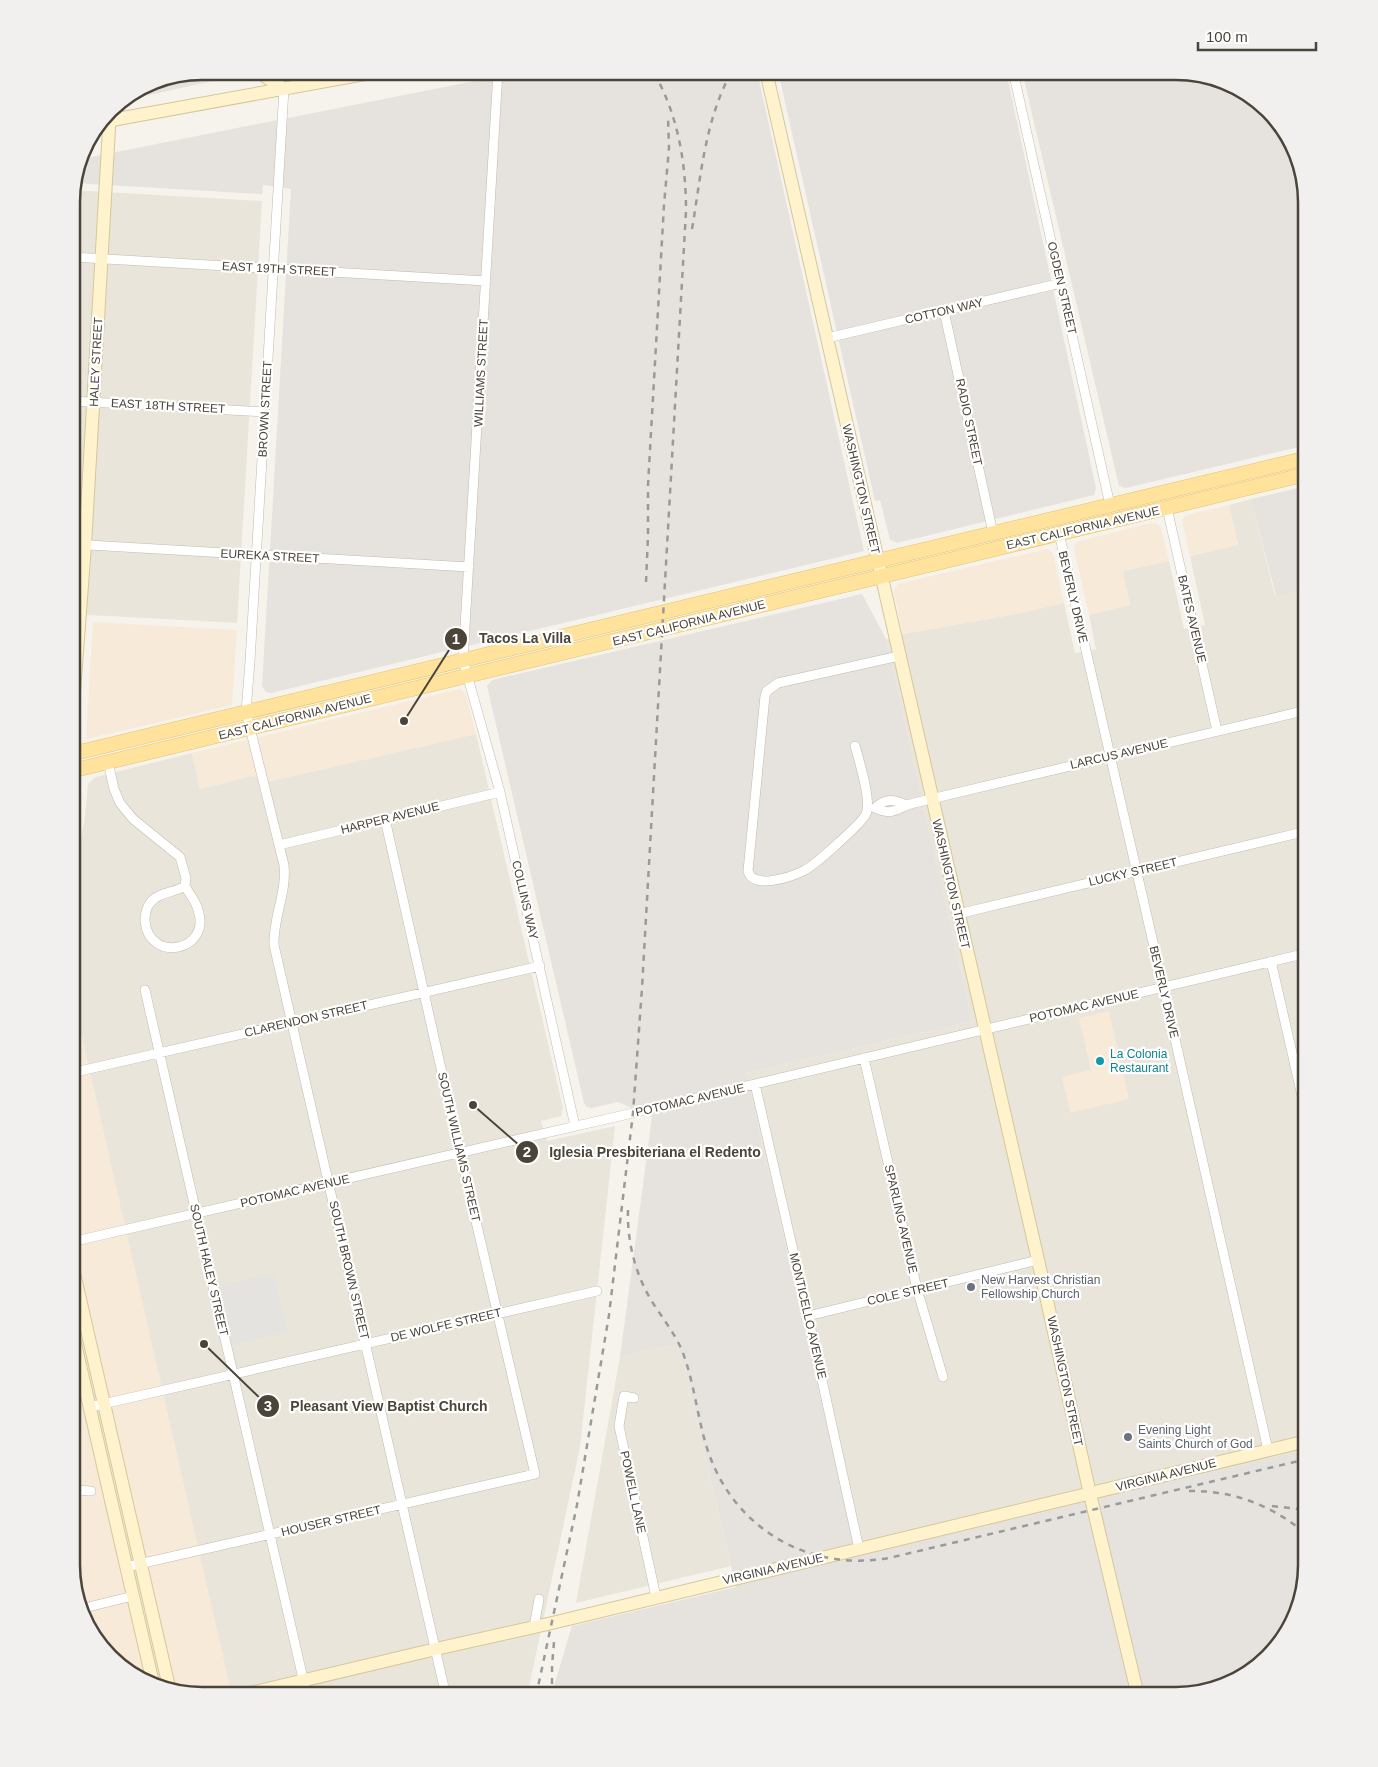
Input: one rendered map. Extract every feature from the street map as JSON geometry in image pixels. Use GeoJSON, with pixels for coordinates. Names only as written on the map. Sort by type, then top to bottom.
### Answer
{"type":"FeatureCollection","features":[{"type":"Feature","properties":{"kind":"main road","name":"EAST CALIFORNIA AVENUE"},"geometry":{"type":"LineString","coordinates":[[80,752],[1298,460]]}},
{"type":"Feature","properties":{"kind":"main road"},"geometry":{"type":"LineString","coordinates":[[1229,493],[1284,472],[1289,468],[1291,462]]}},
{"type":"Feature","properties":{"kind":"main road","name":"EAST CALIFORNIA AVENUE"},"geometry":{"type":"LineString","coordinates":[[80,769],[1298,476]]}},
{"type":"Feature","properties":{"kind":"main road"},"geometry":{"type":"LineString","coordinates":[[1167,508],[1169,502],[1176,497],[1217,487],[1230,477]]}},
{"type":"Feature","properties":{"kind":"street"},"geometry":{"type":"LineString","coordinates":[[271,80],[284,89]]}},
{"type":"Feature","properties":{"kind":"street"},"geometry":{"type":"LineString","coordinates":[[115,116],[332,80]]}},
{"type":"Feature","properties":{"kind":"street","name":"WILLIAMS STREET"},"geometry":{"type":"LineString","coordinates":[[468,675],[463,660],[497,80]]}},
{"type":"Feature","properties":{"kind":"street","name":"WASHINGTON STREET"},"geometry":{"type":"LineString","coordinates":[[768,80],[1090,1494],[1136,1687]]}},
{"type":"Feature","properties":{"kind":"street","name":"OGDEN STREET"},"geometry":{"type":"LineString","coordinates":[[1015,80],[1110,505]]}},
{"type":"Feature","properties":{"kind":"street","name":"BROWN STREET"},"geometry":{"type":"LineString","coordinates":[[250,728],[246,712],[284,89]]}},
{"type":"Feature","properties":{"kind":"street","name":"HALEY STREET"},"geometry":{"type":"LineString","coordinates":[[80,604],[102,259],[106,127]]}},
{"type":"Feature","properties":{"kind":"street","name":"EAST 19TH STREET"},"geometry":{"type":"LineString","coordinates":[[80,258],[486,281]]}},
{"type":"Feature","properties":{"kind":"street","name":"COTTON WAY"},"geometry":{"type":"LineString","coordinates":[[827,338],[1061,283]]}},
{"type":"Feature","properties":{"kind":"street","name":"RADIO STREET"},"geometry":{"type":"LineString","coordinates":[[944,310],[993,533]]}},
{"type":"Feature","properties":{"kind":"street","name":"EAST 18TH STREET"},"geometry":{"type":"LineString","coordinates":[[80,401],[265,412]]}},
{"type":"Feature","properties":{"kind":"street","name":"BATES AVENUE"},"geometry":{"type":"LineString","coordinates":[[1167,508],[1217,731]]}},
{"type":"Feature","properties":{"kind":"street","name":"BEVERLY DRIVE"},"geometry":{"type":"LineString","coordinates":[[1059,534],[1268,1450]]}},
{"type":"Feature","properties":{"kind":"street","name":"EUREKA STREET"},"geometry":{"type":"LineString","coordinates":[[80,545],[469,567]]}},
{"type":"Feature","properties":{"kind":"street"},"geometry":{"type":"LineString","coordinates":[[855,746],[871,808],[865,816],[804,871],[765,882],[750,876],[748,871],[764,703],[767,691],[778,684],[899,656]]}},
{"type":"Feature","properties":{"kind":"street","name":"COLLINS WAY"},"geometry":{"type":"LineString","coordinates":[[468,675],[500,792],[575,1126]]}},
{"type":"Feature","properties":{"kind":"street","name":"LARCUS AVENUE"},"geometry":{"type":"LineString","coordinates":[[871,808],[888,800],[895,800],[906,805],[1298,712]]}},
{"type":"Feature","properties":{"kind":"street","name":"SOUTH BROWN STREET"},"geometry":{"type":"LineString","coordinates":[[250,728],[284,866],[285,887],[275,921],[274,945],[444,1687]]}},
{"type":"Feature","properties":{"kind":"street"},"geometry":{"type":"LineString","coordinates":[[108,762],[114,789],[120,803],[133,819],[180,857],[186,878],[185,886],[198,910],[200,921],[197,933],[191,942],[174,948],[164,947],[152,940],[149,934],[146,925],[146,911],[149,904],[155,898],[185,886]]}},
{"type":"Feature","properties":{"kind":"street","name":"HARPER AVENUE"},"geometry":{"type":"LineString","coordinates":[[279,845],[500,792]]}},
{"type":"Feature","properties":{"kind":"street","name":"SOUTH WILLIAMS STREET"},"geometry":{"type":"LineString","coordinates":[[385,819],[535,1474]]}},
{"type":"Feature","properties":{"kind":"street","name":"LUCKY STREET"},"geometry":{"type":"LineString","coordinates":[[958,914],[1298,833]]}},
{"type":"Feature","properties":{"kind":"street","name":"POTOMAC AVENUE"},"geometry":{"type":"LineString","coordinates":[[80,1240],[755,1084],[1298,954]]}},
{"type":"Feature","properties":{"kind":"street"},"geometry":{"type":"LineString","coordinates":[[1271,961],[1298,1079]]}},
{"type":"Feature","properties":{"kind":"street","name":"CLARENDON STREET"},"geometry":{"type":"LineString","coordinates":[[80,1071],[540,966]]}},
{"type":"Feature","properties":{"kind":"street","name":"SOUTH HALEY STREET"},"geometry":{"type":"LineString","coordinates":[[145,990],[305,1687]]}},
{"type":"Feature","properties":{"kind":"street","name":"SPARLING AVENUE"},"geometry":{"type":"LineString","coordinates":[[864,1058],[917,1289],[943,1378]]}},
{"type":"Feature","properties":{"kind":"street","name":"MONTICELLO AVENUE"},"geometry":{"type":"LineString","coordinates":[[755,1084],[859,1549]]}},
{"type":"Feature","properties":{"kind":"street","name":"COLE STREET"},"geometry":{"type":"LineString","coordinates":[[808,1316],[1038,1260]]}},
{"type":"Feature","properties":{"kind":"street","name":"DE WOLFE STREET"},"geometry":{"type":"LineString","coordinates":[[90,1407],[597,1291]]}},
{"type":"Feature","properties":{"kind":"street"},"geometry":{"type":"LineString","coordinates":[[80,1299],[168,1682]]}},
{"type":"Feature","properties":{"kind":"street"},"geometry":{"type":"LineString","coordinates":[[80,1364],[151,1676]]}},
{"type":"Feature","properties":{"kind":"street","name":"POWELL LANE"},"geometry":{"type":"LineString","coordinates":[[634,1398],[624,1396],[619,1426],[656,1597]]}},
{"type":"Feature","properties":{"kind":"street","name":"VIRGINIA AVENUE"},"geometry":{"type":"LineString","coordinates":[[275,1687],[534,1627],[1298,1443]]}},
{"type":"Feature","properties":{"kind":"street","name":"HOUSER STREET"},"geometry":{"type":"LineString","coordinates":[[126,1567],[535,1474]]}},
{"type":"Feature","properties":{"kind":"street"},"geometry":{"type":"LineString","coordinates":[[80,1491],[91,1492]]}},
{"type":"Feature","properties":{"kind":"street"},"geometry":{"type":"LineString","coordinates":[[87,1607],[133,1596]]}},
{"type":"Feature","properties":{"kind":"street"},"geometry":{"type":"LineString","coordinates":[[534,1627],[539,1599]]}},
{"type":"Feature","properties":{"kind":"shaded area"},"geometry":{"type":"Polygon","coordinates":[[[217,80],[139,97],[155,89],[178,82],[217,80]]]}},
{"type":"Feature","properties":{"kind":"shaded area"},"geometry":{"type":"Polygon","coordinates":[[[480,80],[759,80],[864,551],[271,693],[266,692],[262,686],[291,189],[263,185],[262,194],[81,183],[88,158],[480,80]]]}},
{"type":"Feature","properties":{"kind":"shaded area"},"geometry":{"type":"Polygon","coordinates":[[[780,80],[1008,80],[1096,488],[1094,495],[897,543],[890,540],[880,500],[875,501],[780,80]]]}},
{"type":"Feature","properties":{"kind":"shaded area"},"geometry":{"type":"Polygon","coordinates":[[[1024,80],[1184,80],[1223,89],[1257,110],[1268,121],[1285,148],[1294,170],[1298,202],[1298,447],[1126,488],[1119,486],[1024,80]]]}},
{"type":"Feature","properties":{"kind":"shaded area"},"geometry":{"type":"Polygon","coordinates":[[[80,190],[262,201],[237,623],[80,614],[80,190]]]}},
{"type":"Feature","properties":{"kind":"shaded area"},"geometry":{"type":"Polygon","coordinates":[[[1298,488],[1298,590],[1276,596],[1251,499],[1298,488]]]}},
{"type":"Feature","properties":{"kind":"shaded area"},"geometry":{"type":"Polygon","coordinates":[[[1251,499],[1275,596],[1298,590],[1298,1451],[857,1558],[746,1073],[972,1021],[886,639],[903,634],[1016,614],[1064,603],[1075,653],[1096,649],[1089,615],[1130,605],[1122,571],[1169,561],[1184,629],[1205,625],[1190,556],[1238,545],[1229,505],[1251,499]]]}},
{"type":"Feature","properties":{"kind":"shaded area"},"geometry":{"type":"Polygon","coordinates":[[[1229,505],[1238,545],[1190,556],[1183,518],[1187,515],[1229,505]]]}},
{"type":"Feature","properties":{"kind":"shaded area"},"geometry":{"type":"Polygon","coordinates":[[[1152,523],[1157,524],[1161,528],[1169,561],[1123,571],[1130,605],[1089,615],[1074,549],[1075,544],[1079,541],[1152,523]]]}},
{"type":"Feature","properties":{"kind":"shaded area"},"geometry":{"type":"Polygon","coordinates":[[[1047,549],[1053,553],[1064,603],[1016,614],[903,634],[894,593],[898,584],[1047,549]]]}},
{"type":"Feature","properties":{"kind":"shaded area"},"geometry":{"type":"Polygon","coordinates":[[[862,594],[886,639],[972,1021],[746,1073],[857,1557],[1298,1451],[1298,1565],[1294,1597],[1277,1633],[1257,1657],[1215,1681],[1176,1687],[554,1687],[572,1626],[736,1587],[685,1368],[677,1344],[620,1357],[652,1117],[618,1102],[592,1108],[587,1107],[584,1103],[487,686],[492,680],[862,594]]]}},
{"type":"Feature","properties":{"kind":"shaded area"},"geometry":{"type":"Polygon","coordinates":[[[93,622],[237,630],[232,705],[86,739],[93,622]]]}},
{"type":"Feature","properties":{"kind":"shaded area"},"geometry":{"type":"Polygon","coordinates":[[[460,689],[466,694],[476,734],[271,781],[251,776],[200,789],[192,753],[460,689]]]}},
{"type":"Feature","properties":{"kind":"shaded area"},"geometry":{"type":"Polygon","coordinates":[[[476,734],[563,1108],[561,1116],[541,1121],[547,1141],[615,1126],[580,1447],[529,1687],[230,1687],[80,1046],[80,843],[88,784],[96,777],[192,753],[200,789],[251,776],[271,781],[476,734]]]}},
{"type":"Feature","properties":{"kind":"shaded area"},"geometry":{"type":"Polygon","coordinates":[[[1109,1011],[1129,1099],[1070,1113],[1062,1077],[1091,1070],[1079,1018],[1109,1011]]]}},
{"type":"Feature","properties":{"kind":"shaded area"},"geometry":{"type":"Polygon","coordinates":[[[80,1028],[230,1687],[186,1686],[170,1683],[134,1666],[110,1646],[96,1626],[86,1603],[80,1565],[80,1028]]]}},
{"type":"Feature","properties":{"kind":"shaded area"},"geometry":{"type":"Polygon","coordinates":[[[274,1273],[288,1332],[231,1345],[218,1286],[274,1273]]]}},
{"type":"Feature","properties":{"kind":"shaded area"},"geometry":{"type":"Polygon","coordinates":[[[677,1344],[685,1368],[731,1566],[576,1603],[620,1357],[677,1344]]]}},
{"type":"Feature","properties":{"kind":"railway"},"geometry":{"type":"LineString","coordinates":[[538,1687],[577,1505],[609,1315],[633,1113],[642,988],[686,211],[686,193],[679,139],[669,104],[658,80]]}},
{"type":"Feature","properties":{"kind":"railway"},"geometry":{"type":"LineString","coordinates":[[692,229],[705,148],[716,108],[728,80]]}},
{"type":"Feature","properties":{"kind":"railway"},"geometry":{"type":"LineString","coordinates":[[646,582],[648,485],[669,148],[668,116]]}},
{"type":"Feature","properties":{"kind":"railway"},"geometry":{"type":"LineString","coordinates":[[628,1210],[629,1233],[636,1268],[645,1290],[681,1348],[690,1374],[705,1441],[721,1481],[737,1504],[757,1524],[780,1540],[804,1551],[831,1558],[860,1561],[889,1558],[1298,1461]]}},
{"type":"Feature","properties":{"kind":"railway"},"geometry":{"type":"LineString","coordinates":[[1189,1491],[1221,1493],[1252,1502],[1267,1508],[1298,1528]]}},
{"type":"Feature","properties":{"kind":"railway"},"geometry":{"type":"LineString","coordinates":[[1272,1506],[1298,1509]]}},
{"type":"Feature","properties":{"kind":"railway"},"geometry":{"type":"LineString","coordinates":[[552,1687],[554,1642]]}},
{"type":"Feature","properties":{"kind":"place","name":"Tacos La Villa"},"geometry":{"type":"Point","coordinates":[404,721]}},
{"type":"Feature","properties":{"kind":"place","name":"La Colonia Restaurant"},"geometry":{"type":"Point","coordinates":[1100,1061]}},
{"type":"Feature","properties":{"kind":"place","name":"Iglesia Presbiteriana el Redento"},"geometry":{"type":"Point","coordinates":[473,1105]}},
{"type":"Feature","properties":{"kind":"place","name":"New Harvest Christian Fellowship Church"},"geometry":{"type":"Point","coordinates":[971,1287]}},
{"type":"Feature","properties":{"kind":"place","name":"Pleasant View Baptist Church"},"geometry":{"type":"Point","coordinates":[204,1344]}},
{"type":"Feature","properties":{"kind":"place","name":"Evening Light Saints Church of God"},"geometry":{"type":"Point","coordinates":[1128,1437]}}]}
